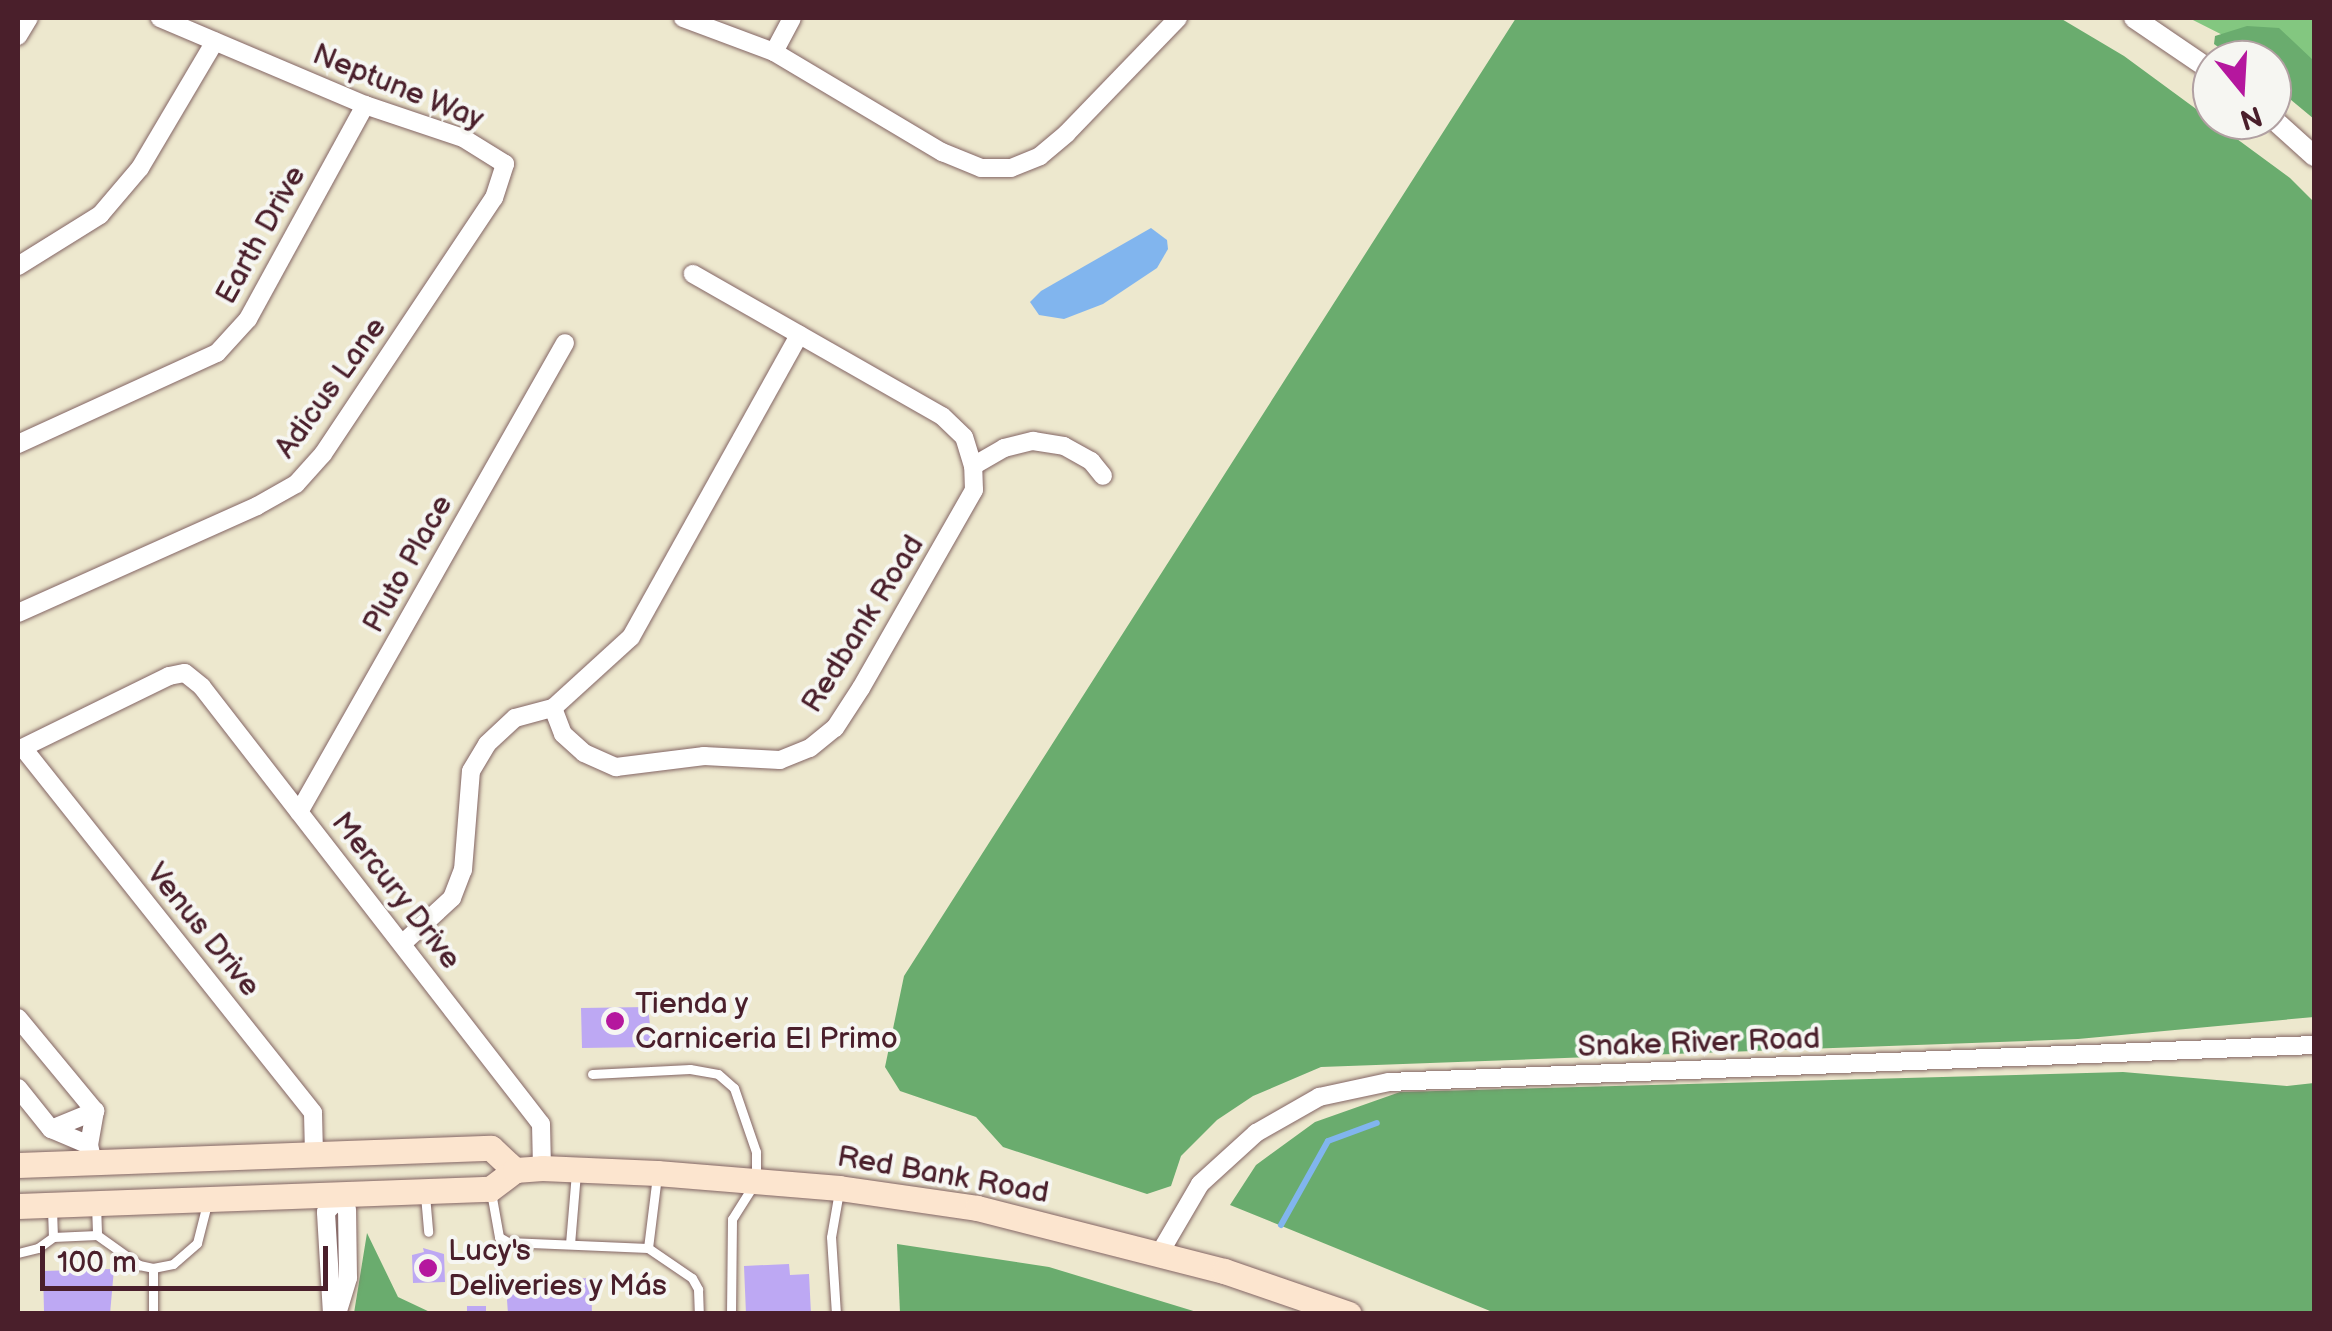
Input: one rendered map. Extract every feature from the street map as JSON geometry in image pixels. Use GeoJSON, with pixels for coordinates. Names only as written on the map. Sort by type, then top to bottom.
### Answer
{"type":"FeatureCollection","features":[{"type":"Feature","properties":{"kind":"main road"},"geometry":{"type":"LineString","coordinates":[[18,1165],[91,1154],[314,1155],[491,1148],[515,1170],[490,1189],[36,1206]]}},
{"type":"Feature","properties":{"kind":"main road"},"geometry":{"type":"LineString","coordinates":[[338,1196],[344,1174],[366,1153]]}},
{"type":"Feature","properties":{"kind":"main road"},"geometry":{"type":"LineString","coordinates":[[36,1206],[84,1182],[91,1154]]}},
{"type":"Feature","properties":{"kind":"main road","name":"Red Bank Road"},"geometry":{"type":"LineString","coordinates":[[515,1170],[657,1173],[839,1188],[991,1212],[1224,1271],[1349,1314]]}},
{"type":"Feature","properties":{"kind":"street"},"geometry":{"type":"LineString","coordinates":[[18,36],[29,18]]}},
{"type":"Feature","properties":{"kind":"street","name":"Neptune Way"},"geometry":{"type":"LineString","coordinates":[[160,18],[364,105],[462,138],[504,164]]}},
{"type":"Feature","properties":{"kind":"street"},"geometry":{"type":"LineString","coordinates":[[683,18],[774,52],[942,152],[981,168],[1010,168],[1040,156],[1178,18]]}},
{"type":"Feature","properties":{"kind":"street"},"geometry":{"type":"LineString","coordinates":[[774,52],[792,18]]}},
{"type":"Feature","properties":{"kind":"street"},"geometry":{"type":"LineString","coordinates":[[2134,18],[2192,57]]}},
{"type":"Feature","properties":{"kind":"street"},"geometry":{"type":"LineString","coordinates":[[18,266],[100,215],[140,168],[215,40]]}},
{"type":"Feature","properties":{"kind":"street","name":"Earth Drive"},"geometry":{"type":"LineString","coordinates":[[18,444],[217,353],[248,320],[364,105]]}},
{"type":"Feature","properties":{"kind":"street"},"geometry":{"type":"LineString","coordinates":[[2292,136],[2314,156]]}},
{"type":"Feature","properties":{"kind":"street","name":"Adicus Lane"},"geometry":{"type":"LineString","coordinates":[[18,612],[258,506],[296,484],[323,454],[486,212],[504,164]]}},
{"type":"Feature","properties":{"kind":"street"},"geometry":{"type":"LineString","coordinates":[[693,274],[942,416],[964,437],[973,466],[1004,448],[1033,441],[1064,446],[1091,461],[1103,476]]}},
{"type":"Feature","properties":{"kind":"street"},"geometry":{"type":"LineString","coordinates":[[402,944],[452,898],[463,870],[472,771],[487,744],[515,718],[553,708],[631,637],[799,335]]}},
{"type":"Feature","properties":{"kind":"street","name":"Pluto Place"},"geometry":{"type":"LineString","coordinates":[[300,812],[565,342]]}},
{"type":"Feature","properties":{"kind":"street","name":"Redbank Road"},"geometry":{"type":"LineString","coordinates":[[553,708],[564,734],[574,744],[616,768],[704,756],[780,760],[810,748],[844,714],[958,524],[974,490],[973,466]]}},
{"type":"Feature","properties":{"kind":"street","name":"Mercury Drive"},"geometry":{"type":"LineString","coordinates":[[20,749],[169,676],[185,674],[202,687],[541,1124],[542,1168]]}},
{"type":"Feature","properties":{"kind":"street","name":"Venus Drive"},"geometry":{"type":"LineString","coordinates":[[20,749],[313,1112],[314,1155]]}},
{"type":"Feature","properties":{"kind":"street"},"geometry":{"type":"LineString","coordinates":[[18,1018],[94,1111],[91,1154],[51,1129],[18,1088]]}},
{"type":"Feature","properties":{"kind":"street","name":"Snake River Road"},"geometry":{"type":"LineString","coordinates":[[1158,1256],[1200,1184],[1256,1132],[1319,1097],[1389,1082],[2314,1045]]}},
{"type":"Feature","properties":{"kind":"street"},"geometry":{"type":"LineString","coordinates":[[51,1129],[94,1111]]}},
{"type":"Feature","properties":{"kind":"street"},"geometry":{"type":"LineString","coordinates":[[335,1314],[326,1212],[338,1196]]}},
{"type":"Feature","properties":{"kind":"lane"},"geometry":{"type":"LineString","coordinates":[[592,1074],[690,1069],[718,1074],[734,1088],[756,1152],[756,1181],[732,1218],[732,1314]]}},
{"type":"Feature","properties":{"kind":"lane"},"geometry":{"type":"LineString","coordinates":[[570,1244],[576,1170]]}},
{"type":"Feature","properties":{"kind":"lane"},"geometry":{"type":"LineString","coordinates":[[648,1248],[657,1173]]}},
{"type":"Feature","properties":{"kind":"lane"},"geometry":{"type":"LineString","coordinates":[[836,1314],[831,1238],[839,1188]]}},
{"type":"Feature","properties":{"kind":"lane"},"geometry":{"type":"LineString","coordinates":[[490,1189],[499,1237],[508,1242],[648,1248],[692,1278],[698,1289],[700,1314]]}},
{"type":"Feature","properties":{"kind":"lane"},"geometry":{"type":"LineString","coordinates":[[425,1191],[428,1232]]}},
{"type":"Feature","properties":{"kind":"lane"},"geometry":{"type":"LineString","coordinates":[[18,1254],[38,1248],[53,1237],[97,1235],[138,1265],[153,1268],[172,1264],[197,1243],[209,1210],[208,1197]]}},
{"type":"Feature","properties":{"kind":"lane"},"geometry":{"type":"LineString","coordinates":[[96,1203],[97,1235]]}},
{"type":"Feature","properties":{"kind":"lane"},"geometry":{"type":"LineString","coordinates":[[36,1206],[53,1237]]}},
{"type":"Feature","properties":{"kind":"lane"},"geometry":{"type":"LineString","coordinates":[[153,1268],[153,1314]]}},
{"type":"Feature","properties":{"kind":"green space"},"geometry":{"type":"Polygon","coordinates":[[[1516,18],[2060,18],[2124,56],[2192,106],[2192,140],[2238,140],[2290,178],[2314,202],[2314,1017],[2078,1039],[1321,1067],[1253,1096],[1217,1120],[1181,1156],[1171,1186],[1147,1194],[1003,1147],[976,1117],[900,1091],[885,1067],[904,976],[1516,18]]]}},
{"type":"Feature","properties":{"kind":"green space"},"geometry":{"type":"Polygon","coordinates":[[[2189,18],[2314,18],[2314,85],[2292,72],[2292,40],[2232,40],[2189,18]]]}},
{"type":"Feature","properties":{"kind":"green space"},"geometry":{"type":"Polygon","coordinates":[[[2247,26],[2279,28],[2292,40],[2214,40],[2215,36],[2247,26]]]}},
{"type":"Feature","properties":{"kind":"green space"},"geometry":{"type":"Polygon","coordinates":[[[2292,40],[2314,61],[2314,119],[2292,101],[2292,40]]]}},
{"type":"Feature","properties":{"kind":"green space"},"geometry":{"type":"Polygon","coordinates":[[[2123,1072],[2287,1086],[2314,1083],[2314,1313],[1495,1313],[1230,1205],[1256,1165],[1315,1122],[1400,1092],[2123,1072]]]}},
{"type":"Feature","properties":{"kind":"green space"},"geometry":{"type":"Polygon","coordinates":[[[367,1233],[398,1297],[432,1313],[354,1313],[367,1233]]]}},
{"type":"Feature","properties":{"kind":"green space"},"geometry":{"type":"Polygon","coordinates":[[[897,1244],[1049,1267],[1200,1313],[900,1313],[897,1244]]]}},
{"type":"Feature","properties":{"kind":"water"},"geometry":{"type":"Polygon","coordinates":[[[1151,228],[1167,240],[1168,249],[1157,268],[1103,304],[1064,319],[1039,315],[1030,302],[1041,291],[1151,228]]]}},
{"type":"Feature","properties":{"kind":"building","name":"Tienda y Carniceria El Primo"},"geometry":{"type":"Polygon","coordinates":[[[648,1007],[652,1043],[648,1047],[582,1048],[581,1008],[648,1007]]]}},
{"type":"Feature","properties":{"kind":"building","name":"Lucy's Deliveries y Más"},"geometry":{"type":"Polygon","coordinates":[[[423,1248],[444,1254],[445,1282],[413,1283],[412,1255],[424,1252],[423,1248]]]}},
{"type":"Feature","properties":{"kind":"building"},"geometry":{"type":"Polygon","coordinates":[[[789,1264],[790,1275],[809,1274],[811,1314],[746,1314],[744,1266],[789,1264]]]}},
{"type":"Feature","properties":{"kind":"building"},"geometry":{"type":"Polygon","coordinates":[[[114,1269],[110,1314],[44,1311],[43,1271],[114,1269]]]}},
{"type":"Feature","properties":{"kind":"building"},"geometry":{"type":"Polygon","coordinates":[[[484,1278],[485,1293],[468,1294],[467,1279],[484,1278]]]}},
{"type":"Feature","properties":{"kind":"building"},"geometry":{"type":"Polygon","coordinates":[[[591,1278],[592,1314],[508,1314],[506,1286],[519,1286],[518,1281],[591,1278]]]}},
{"type":"Feature","properties":{"kind":"building"},"geometry":{"type":"Polygon","coordinates":[[[467,1306],[486,1306],[486,1314],[467,1314],[467,1306]]]}},
{"type":"Feature","properties":{"kind":"waterway"},"geometry":{"type":"LineString","coordinates":[[1281,1225],[1328,1141],[1377,1123]]}},
{"type":"Feature","properties":{"kind":"place","name":"Tienda y Carniceria El Primo"},"geometry":{"type":"Point","coordinates":[615,1021]}},
{"type":"Feature","properties":{"kind":"place","name":"Lucy's Deliveries y Más"},"geometry":{"type":"Point","coordinates":[428,1268]}}]}
